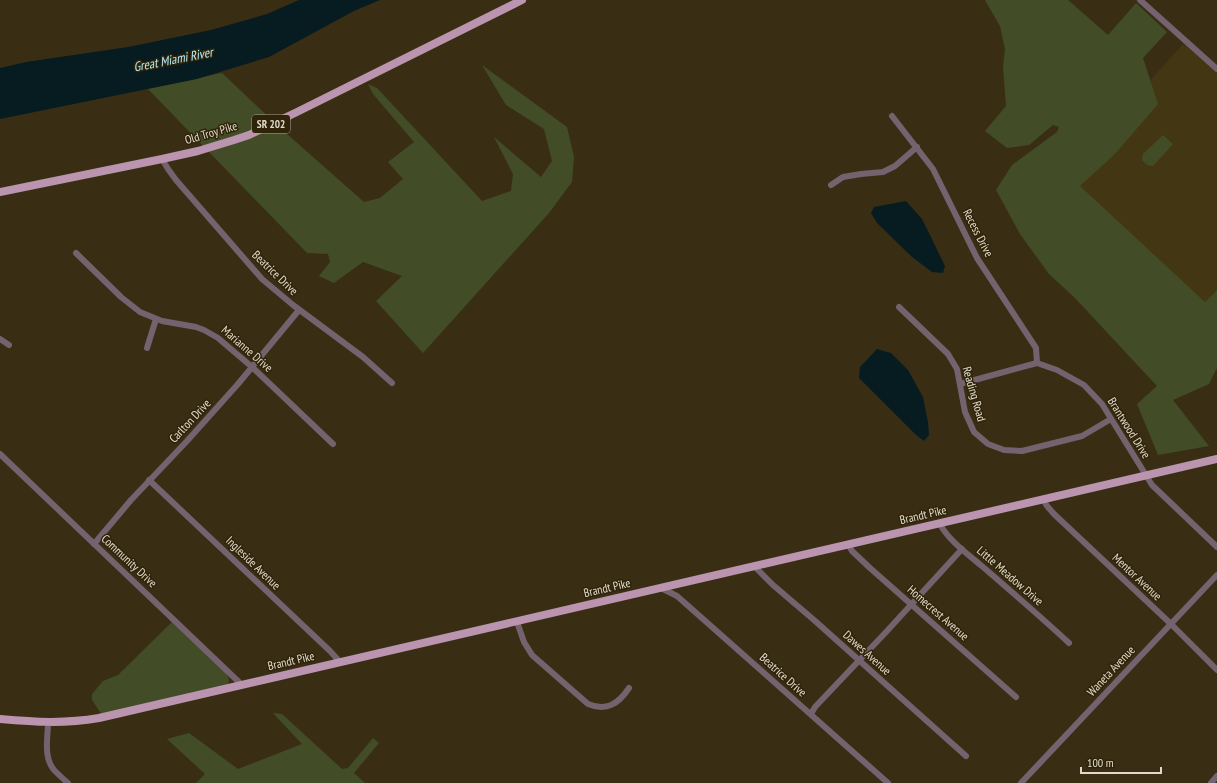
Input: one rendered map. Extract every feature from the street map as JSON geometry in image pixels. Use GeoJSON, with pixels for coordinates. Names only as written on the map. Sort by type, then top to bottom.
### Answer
{"type":"FeatureCollection","features":[{"type":"Feature","properties":{"kind":"main road","name":"Old Troy Pike"},"geometry":{"type":"LineString","coordinates":[[0,192],[162,159],[219,145],[249,135],[522,0]]}},
{"type":"Feature","properties":{"kind":"main road","name":"Brandt Pike"},"geometry":{"type":"LineString","coordinates":[[0,719],[72,722],[100,718],[1217,459]]}},
{"type":"Feature","properties":{"kind":"street"},"geometry":{"type":"LineString","coordinates":[[1140,0],[1217,69]]}},
{"type":"Feature","properties":{"kind":"street","name":"Recess Drive"},"geometry":{"type":"LineString","coordinates":[[892,116],[933,169],[977,258],[1036,348],[1037,363]]}},
{"type":"Feature","properties":{"kind":"street"},"geometry":{"type":"LineString","coordinates":[[831,185],[843,178],[861,174],[883,172],[895,166],[916,147]]}},
{"type":"Feature","properties":{"kind":"street","name":"Beatrice Drive"},"geometry":{"type":"LineString","coordinates":[[162,159],[176,180],[246,262],[272,288],[299,310],[358,352],[392,383]]}},
{"type":"Feature","properties":{"kind":"street","name":"Marianne Drive"},"geometry":{"type":"LineString","coordinates":[[76,254],[131,306],[140,312],[156,319],[185,324],[204,330],[218,338],[252,367],[333,444]]}},
{"type":"Feature","properties":{"kind":"street","name":"Reading Road"},"geometry":{"type":"LineString","coordinates":[[899,307],[948,354],[956,369],[965,412],[974,432],[988,444],[1004,450],[1022,451],[1082,436],[1111,419]]}},
{"type":"Feature","properties":{"kind":"street","name":"Carlton Drive"},"geometry":{"type":"LineString","coordinates":[[94,544],[131,500],[252,367],[299,310]]}},
{"type":"Feature","properties":{"kind":"street"},"geometry":{"type":"LineString","coordinates":[[146,348],[156,319]]}},
{"type":"Feature","properties":{"kind":"street"},"geometry":{"type":"LineString","coordinates":[[0,339],[9,345]]}},
{"type":"Feature","properties":{"kind":"street"},"geometry":{"type":"LineString","coordinates":[[960,384],[1037,363]]}},
{"type":"Feature","properties":{"kind":"street","name":"Brantwood Drive"},"geometry":{"type":"LineString","coordinates":[[1037,363],[1057,370],[1084,385],[1102,404],[1152,485],[1217,548]]}},
{"type":"Feature","properties":{"kind":"street","name":"Community Drive"},"geometry":{"type":"LineString","coordinates":[[0,454],[242,685]]}},
{"type":"Feature","properties":{"kind":"street","name":"Ingleside Avenue"},"geometry":{"type":"LineString","coordinates":[[150,480],[340,662]]}},
{"type":"Feature","properties":{"kind":"street","name":"Mentor Avenue"},"geometry":{"type":"LineString","coordinates":[[1043,499],[1054,514],[1171,624],[1217,670]]}},
{"type":"Feature","properties":{"kind":"street","name":"Little Meadow Drive"},"geometry":{"type":"LineString","coordinates":[[940,524],[947,534],[962,549],[1069,643]]}},
{"type":"Feature","properties":{"kind":"street","name":"Homecrest Avenue"},"geometry":{"type":"LineString","coordinates":[[848,544],[857,556],[1016,697]]}},
{"type":"Feature","properties":{"kind":"street"},"geometry":{"type":"LineString","coordinates":[[811,714],[815,707],[962,549]]}},
{"type":"Feature","properties":{"kind":"street","name":"Dawes Avenue"},"geometry":{"type":"LineString","coordinates":[[754,566],[773,585],[966,756]]}},
{"type":"Feature","properties":{"kind":"street","name":"Waneta Avenue"},"geometry":{"type":"LineString","coordinates":[[1021,783],[1217,575]]}},
{"type":"Feature","properties":{"kind":"street","name":"Beatrice Drive"},"geometry":{"type":"LineString","coordinates":[[661,588],[677,596],[888,783]]}},
{"type":"Feature","properties":{"kind":"street"},"geometry":{"type":"LineString","coordinates":[[516,622],[524,642],[532,655],[588,704],[600,708],[609,706],[620,698],[629,688]]}},
{"type":"Feature","properties":{"kind":"street"},"geometry":{"type":"LineString","coordinates":[[48,722],[48,760],[53,769],[68,783]]}},
{"type":"Feature","properties":{"kind":"street"},"geometry":{"type":"LineString","coordinates":[[1211,783],[1217,776]]}},
{"type":"Feature","properties":{"kind":"shaded area"},"geometry":{"type":"Polygon","coordinates":[[[1186,41],[1217,69],[1217,290],[1205,302],[1064,176],[1186,41]]]}},
{"type":"Feature","properties":{"kind":"green space"},"geometry":{"type":"Polygon","coordinates":[[[985,0],[1068,0],[1108,35],[1136,3],[1167,32],[1143,58],[1158,104],[1115,154],[1080,186],[1205,302],[1217,290],[1217,368],[1209,384],[1173,400],[1209,446],[1158,455],[1137,404],[1157,386],[1075,298],[1049,274],[1020,234],[996,190],[1012,165],[1057,132],[1059,127],[1053,125],[1029,145],[1007,148],[985,131],[1006,106],[1003,67],[1005,49],[1000,26],[985,0]]]}},
{"type":"Feature","properties":{"kind":"green space"},"geometry":{"type":"Polygon","coordinates":[[[482,65],[567,127],[574,157],[572,182],[549,213],[423,353],[376,301],[402,276],[363,262],[334,283],[319,276],[330,262],[328,254],[307,253],[147,88],[222,73],[279,127],[364,202],[380,198],[403,179],[388,162],[414,142],[373,94],[368,84],[377,88],[482,201],[511,191],[513,174],[494,137],[541,177],[552,161],[544,129],[506,105],[482,65]]]}},
{"type":"Feature","properties":{"kind":"green space"},"geometry":{"type":"Polygon","coordinates":[[[1163,135],[1173,144],[1153,166],[1147,165],[1142,160],[1143,154],[1163,135]]]}},
{"type":"Feature","properties":{"kind":"green space"},"geometry":{"type":"Polygon","coordinates":[[[172,622],[224,670],[229,679],[227,686],[102,715],[92,700],[92,694],[103,681],[118,675],[172,622]]]}},
{"type":"Feature","properties":{"kind":"green space"},"geometry":{"type":"Polygon","coordinates":[[[273,713],[282,714],[342,769],[348,768],[373,738],[379,743],[354,773],[365,783],[196,783],[205,774],[167,739],[189,733],[238,769],[302,744],[273,713]]]}},
{"type":"Feature","properties":{"kind":"water","name":"Great Miami River"},"geometry":{"type":"Polygon","coordinates":[[[299,0],[380,0],[354,11],[269,57],[197,79],[0,119],[0,68],[26,62],[128,47],[211,30],[267,14],[299,0]]]}},
{"type":"Feature","properties":{"kind":"water"},"geometry":{"type":"Polygon","coordinates":[[[906,201],[922,219],[945,266],[943,273],[932,272],[912,257],[877,223],[871,213],[874,207],[906,201]]]}},
{"type":"Feature","properties":{"kind":"water"},"geometry":{"type":"Polygon","coordinates":[[[877,349],[891,353],[908,370],[923,397],[929,435],[924,441],[916,435],[859,378],[860,367],[877,349]]]}}]}
